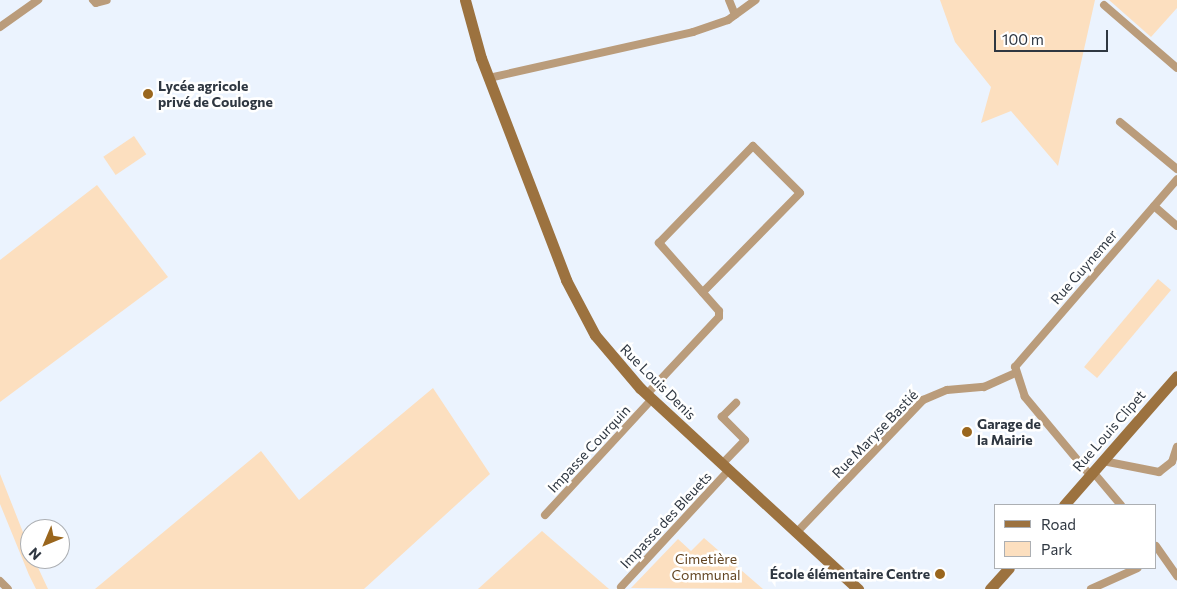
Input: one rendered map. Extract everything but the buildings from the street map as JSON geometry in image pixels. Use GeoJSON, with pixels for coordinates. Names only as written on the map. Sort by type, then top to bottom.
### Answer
{"type":"FeatureCollection","features":[{"type":"Feature","properties":{"kind":"street"},"geometry":{"type":"LineString","coordinates":[[0,27],[38,0]]}},
{"type":"Feature","properties":{"kind":"street"},"geometry":{"type":"LineString","coordinates":[[93,0],[96,3],[107,0]]}},
{"type":"Feature","properties":{"kind":"street","name":"Rue Louis Denis"},"geometry":{"type":"LineString","coordinates":[[465,0],[489,78],[574,300],[604,349],[649,397],[858,589]]}},
{"type":"Feature","properties":{"kind":"street"},"geometry":{"type":"LineString","coordinates":[[729,0],[735,15]]}},
{"type":"Feature","properties":{"kind":"street"},"geometry":{"type":"LineString","coordinates":[[489,78],[693,32],[723,22],[756,0]]}},
{"type":"Feature","properties":{"kind":"street"},"geometry":{"type":"LineString","coordinates":[[1104,5],[1177,68]]}},
{"type":"Feature","properties":{"kind":"street"},"geometry":{"type":"LineString","coordinates":[[1120,122],[1177,169]]}},
{"type":"Feature","properties":{"kind":"street"},"geometry":{"type":"LineString","coordinates":[[754,146],[800,193],[703,292],[658,243],[754,146]]}},
{"type":"Feature","properties":{"kind":"street","name":"Rue Guynemer"},"geometry":{"type":"LineString","coordinates":[[1016,373],[1015,367],[1020,359],[1177,179]]}},
{"type":"Feature","properties":{"kind":"street"},"geometry":{"type":"LineString","coordinates":[[1154,206],[1177,226]]}},
{"type":"Feature","properties":{"kind":"street","name":"Impasse Courquin"},"geometry":{"type":"LineString","coordinates":[[545,516],[719,317],[719,311],[703,292]]}},
{"type":"Feature","properties":{"kind":"street"},"geometry":{"type":"LineString","coordinates":[[1016,373],[1028,402],[1120,504]]}},
{"type":"Feature","properties":{"kind":"street","name":"Rue Maryse Bastié"},"geometry":{"type":"LineString","coordinates":[[796,532],[923,400],[947,390],[984,387],[1016,373]]}},
{"type":"Feature","properties":{"kind":"street","name":"Rue Louis Clipet"},"geometry":{"type":"LineString","coordinates":[[1065,504],[1175,381]]}},
{"type":"Feature","properties":{"kind":"street","name":"Impasse des Bleuets"},"geometry":{"type":"LineString","coordinates":[[621,587],[726,467],[745,440],[722,417],[736,402]]}},
{"type":"Feature","properties":{"kind":"street"},"geometry":{"type":"LineString","coordinates":[[1103,461],[1159,472],[1172,462],[1177,447]]}},
{"type":"Feature","properties":{"kind":"street"},"geometry":{"type":"LineString","coordinates":[[1157,547],[1176,572]]}},
{"type":"Feature","properties":{"kind":"street"},"geometry":{"type":"LineString","coordinates":[[1157,561],[1165,557]]}},
{"type":"Feature","properties":{"kind":"street"},"geometry":{"type":"LineString","coordinates":[[990,589],[1008,569]]}},
{"type":"Feature","properties":{"kind":"street"},"geometry":{"type":"LineString","coordinates":[[1091,589],[1136,569]]}},
{"type":"Feature","properties":{"kind":"street"},"geometry":{"type":"LineString","coordinates":[[0,581],[8,589]]}},
{"type":"Feature","properties":{"kind":"green space"},"geometry":{"type":"Polygon","coordinates":[[[940,0],[1095,0],[1058,166],[1011,111],[981,123],[991,87],[955,42],[940,0]]]}},
{"type":"Feature","properties":{"kind":"green space"},"geometry":{"type":"Polygon","coordinates":[[[1109,0],[1177,0],[1177,8],[1151,37],[1109,0]]]}},
{"type":"Feature","properties":{"kind":"green space"},"geometry":{"type":"Polygon","coordinates":[[[134,136],[146,154],[116,175],[103,157],[134,136]]]}},
{"type":"Feature","properties":{"kind":"green space"},"geometry":{"type":"Polygon","coordinates":[[[97,185],[168,277],[0,402],[0,260],[97,185]]]}},
{"type":"Feature","properties":{"kind":"green space"},"geometry":{"type":"Polygon","coordinates":[[[1158,279],[1171,290],[1097,378],[1084,367],[1158,279]]]}},
{"type":"Feature","properties":{"kind":"green space"},"geometry":{"type":"Polygon","coordinates":[[[433,388],[490,474],[364,589],[95,589],[261,451],[299,500],[433,388]]]}},
{"type":"Feature","properties":{"kind":"green space"},"geometry":{"type":"Polygon","coordinates":[[[0,474],[20,525],[20,553],[0,504],[0,474]]]}},
{"type":"Feature","properties":{"kind":"green space"},"geometry":{"type":"Polygon","coordinates":[[[542,531],[609,589],[478,589],[542,531]]]}},
{"type":"Feature","properties":{"kind":"green space","name":"Cimetière Communal"},"geometry":{"type":"Polygon","coordinates":[[[704,538],[763,589],[631,588],[678,539],[691,551],[704,538]]]}},
{"type":"Feature","properties":{"kind":"green space"},"geometry":{"type":"Polygon","coordinates":[[[27,569],[39,569],[48,589],[36,589],[27,569]]]}},
{"type":"Feature","properties":{"kind":"place","name":"Lycée agricole privé de Coulogne"},"geometry":{"type":"Point","coordinates":[148,94]}},
{"type":"Feature","properties":{"kind":"place","name":"Garage de la Mairie"},"geometry":{"type":"Point","coordinates":[967,432]}},
{"type":"Feature","properties":{"kind":"place","name":"École élémentaire Centre"},"geometry":{"type":"Point","coordinates":[940,574]}}]}
